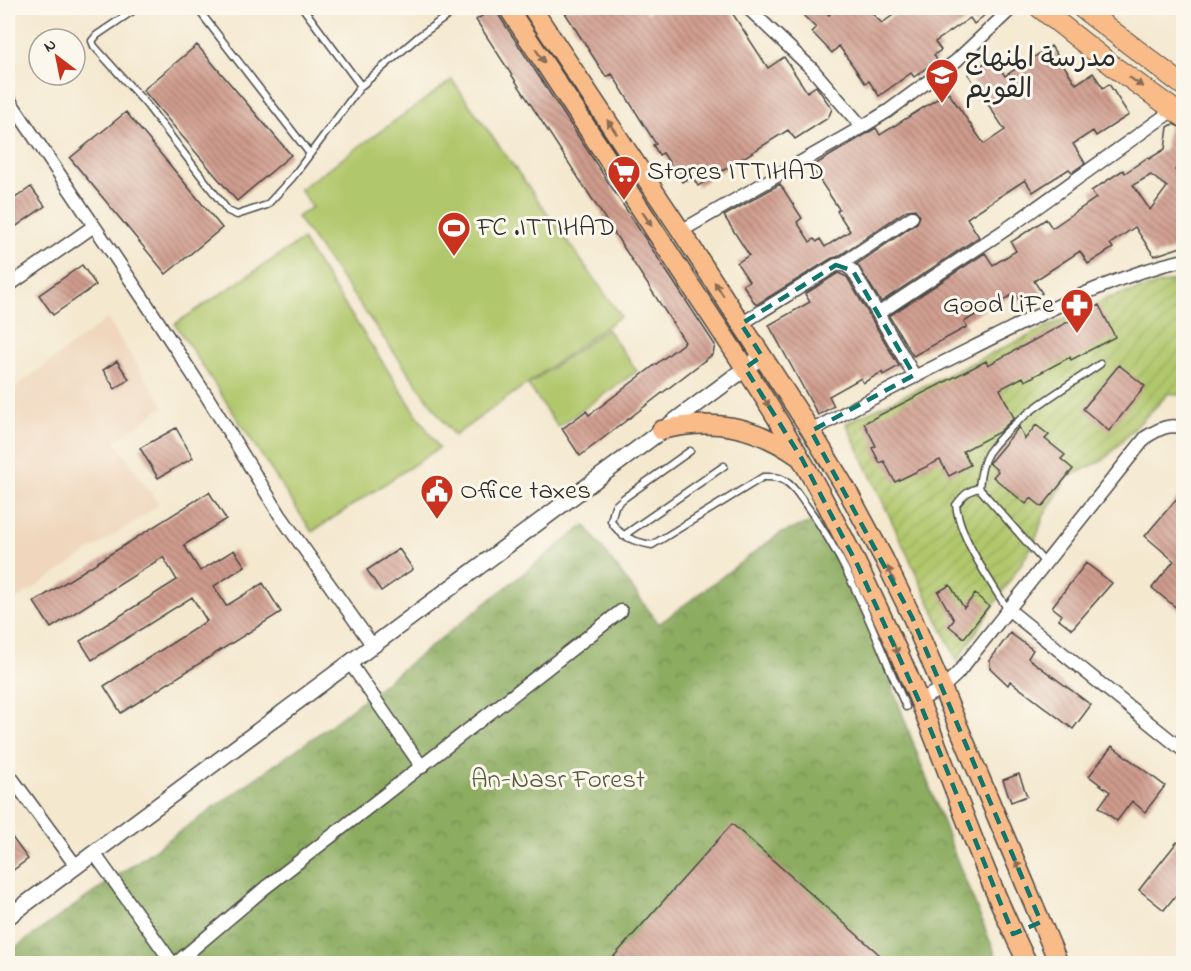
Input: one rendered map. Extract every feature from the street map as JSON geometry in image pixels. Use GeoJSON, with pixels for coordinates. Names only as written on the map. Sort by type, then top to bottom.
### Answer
{"type":"FeatureCollection","features":[{"type":"Feature","properties":{"kind":"highway"},"geometry":{"type":"LineString","coordinates":[[1040,8],[1178,114]]}},
{"type":"Feature","properties":{"kind":"highway"},"geometry":{"type":"LineString","coordinates":[[1082,8],[1184,86]]}},
{"type":"Feature","properties":{"kind":"main road"},"geometry":{"type":"LineString","coordinates":[[508,8],[745,368],[802,459],[858,566],[912,704],[1013,934],[1028,963]]}},
{"type":"Feature","properties":{"kind":"main road"},"geometry":{"type":"LineString","coordinates":[[532,8],[811,430],[848,492],[884,560],[942,688],[1059,963]]}},
{"type":"Feature","properties":{"kind":"main road"},"geometry":{"type":"LineString","coordinates":[[661,430],[681,425],[724,425],[764,436],[802,459]]}},
{"type":"Feature","properties":{"kind":"main road"},"geometry":{"type":"LineString","coordinates":[[1013,934],[1041,922]]}},
{"type":"Feature","properties":{"kind":"street"},"geometry":{"type":"LineString","coordinates":[[748,8],[812,69],[862,127]]}},
{"type":"Feature","properties":{"kind":"street"},"geometry":{"type":"LineString","coordinates":[[681,231],[896,106],[956,61],[1012,8]]}},
{"type":"Feature","properties":{"kind":"street"},"geometry":{"type":"LineString","coordinates":[[8,98],[206,395],[280,515],[373,646]]}},
{"type":"Feature","properties":{"kind":"street"},"geometry":{"type":"LineString","coordinates":[[879,314],[1178,114]]}},
{"type":"Feature","properties":{"kind":"street"},"geometry":{"type":"LineString","coordinates":[[741,324],[836,265],[840,265],[912,217]]}},
{"type":"Feature","properties":{"kind":"street"},"geometry":{"type":"LineString","coordinates":[[8,286],[94,226]]}},
{"type":"Feature","properties":{"kind":"street"},"geometry":{"type":"LineString","coordinates":[[811,430],[914,375],[1104,285],[1184,260]]}},
{"type":"Feature","properties":{"kind":"street"},"geometry":{"type":"LineString","coordinates":[[840,265],[853,271],[914,375]]}},
{"type":"Feature","properties":{"kind":"street"},"geometry":{"type":"LineString","coordinates":[[8,917],[762,356]]}},
{"type":"Feature","properties":{"kind":"street"},"geometry":{"type":"LineString","coordinates":[[912,704],[942,688],[957,674],[1146,437],[1160,428],[1175,425],[1184,428]]}},
{"type":"Feature","properties":{"kind":"street"},"geometry":{"type":"LineString","coordinates":[[94,853],[174,963],[621,610]]}},
{"type":"Feature","properties":{"kind":"street"},"geometry":{"type":"LineString","coordinates":[[1009,610],[1184,751]]}},
{"type":"Feature","properties":{"kind":"street"},"geometry":{"type":"LineString","coordinates":[[350,663],[422,767]]}},
{"type":"Feature","properties":{"kind":"street"},"geometry":{"type":"LineString","coordinates":[[8,773],[76,866]]}},
{"type":"Feature","properties":{"kind":"lane"},"geometry":{"type":"LineString","coordinates":[[137,8],[96,35],[92,41],[94,46],[146,104],[228,210],[237,215],[267,205],[292,178],[361,86],[418,37],[458,8]]}},
{"type":"Feature","properties":{"kind":"lane"},"geometry":{"type":"LineString","coordinates":[[197,8],[310,154]]}},
{"type":"Feature","properties":{"kind":"lane"},"geometry":{"type":"LineString","coordinates":[[303,8],[361,86]]}},
{"type":"Feature","properties":{"kind":"lane"},"geometry":{"type":"LineString","coordinates":[[1046,564],[979,488],[980,475],[987,454],[1004,435],[1026,415],[1100,364]]}},
{"type":"Feature","properties":{"kind":"lane"},"geometry":{"type":"LineString","coordinates":[[690,452],[615,506],[611,521],[616,529],[623,536],[652,545],[762,477],[777,477],[785,481],[816,518],[852,583],[912,704]]}},
{"type":"Feature","properties":{"kind":"lane"},"geometry":{"type":"LineString","coordinates":[[623,536],[724,466]]}},
{"type":"Feature","properties":{"kind":"lane"},"geometry":{"type":"LineString","coordinates":[[979,488],[971,489],[963,496],[956,505],[957,513],[979,562],[1009,610]]}},
{"type":"Feature","properties":{"kind":"highlighted area"},"geometry":{"type":"Polygon","coordinates":[[[836,265],[853,271],[914,375],[811,431],[912,617],[1041,922],[1013,934],[919,701],[858,566],[802,459],[745,368],[762,356],[741,324],[836,265]]]}},
{"type":"Feature","properties":{"kind":"shaded area"},"geometry":{"type":"Polygon","coordinates":[[[107,319],[164,406],[115,441],[159,505],[8,605],[8,393],[107,319]]]}},
{"type":"Feature","properties":{"kind":"green space"},"geometry":{"type":"Polygon","coordinates":[[[452,80],[621,316],[454,436],[297,217],[312,207],[300,189],[452,80]]]}},
{"type":"Feature","properties":{"kind":"green space"},"geometry":{"type":"Polygon","coordinates":[[[302,240],[439,448],[312,532],[175,324],[302,240]]]}},
{"type":"Feature","properties":{"kind":"green space"},"geometry":{"type":"Polygon","coordinates":[[[1183,278],[1183,396],[1169,393],[1104,460],[1068,477],[1044,515],[1034,544],[957,661],[846,423],[1108,298],[1183,278]]]}},
{"type":"Feature","properties":{"kind":"green space"},"geometry":{"type":"Polygon","coordinates":[[[607,329],[637,371],[558,427],[528,385],[607,329]]]}},
{"type":"Feature","properties":{"kind":"green space","name":"An-Nasr Forest"},"geometry":{"type":"Polygon","coordinates":[[[817,520],[870,627],[955,855],[999,963],[8,964],[8,953],[331,725],[585,525],[659,624],[779,534],[817,520]]]}},
{"type":"Feature","properties":{"kind":"building"},"geometry":{"type":"Polygon","coordinates":[[[494,8],[715,345],[713,354],[580,456],[562,429],[586,411],[589,415],[685,342],[476,20],[494,8]]]}},
{"type":"Feature","properties":{"kind":"building"},"geometry":{"type":"Polygon","coordinates":[[[562,8],[643,8],[647,13],[655,8],[713,8],[717,14],[729,8],[768,68],[784,57],[807,92],[816,86],[832,109],[828,118],[795,139],[788,130],[698,186],[692,176],[682,182],[663,153],[659,155],[653,145],[656,144],[612,74],[606,77],[562,8]]]}},
{"type":"Feature","properties":{"kind":"building"},"geometry":{"type":"Polygon","coordinates":[[[796,8],[821,8],[829,15],[835,8],[866,8],[882,23],[903,8],[993,8],[974,24],[970,18],[935,42],[941,50],[934,55],[937,60],[914,77],[911,73],[879,96],[869,81],[865,83],[839,46],[832,53],[812,32],[816,28],[796,8]]]}},
{"type":"Feature","properties":{"kind":"building"},"geometry":{"type":"Polygon","coordinates":[[[197,45],[291,155],[237,201],[143,90],[197,45]]]}},
{"type":"Feature","properties":{"kind":"building"},"geometry":{"type":"Polygon","coordinates":[[[1051,46],[1076,84],[1093,73],[1103,88],[1109,84],[1129,115],[1096,136],[1093,131],[1073,144],[1085,163],[1072,172],[1069,169],[1033,192],[1025,180],[967,218],[979,237],[881,302],[857,264],[917,223],[920,216],[915,209],[907,210],[837,257],[756,305],[743,285],[749,281],[737,263],[749,255],[724,216],[780,184],[802,218],[797,222],[810,242],[814,239],[817,242],[820,239],[825,247],[850,231],[837,211],[839,209],[811,167],[876,128],[880,135],[948,92],[984,144],[1005,130],[968,74],[993,58],[1005,76],[1051,46]]]}},
{"type":"Feature","properties":{"kind":"building"},"geometry":{"type":"Polygon","coordinates":[[[126,112],[222,228],[166,274],[70,158],[126,112]]]}},
{"type":"Feature","properties":{"kind":"building"},"geometry":{"type":"Polygon","coordinates":[[[1173,124],[1184,129],[1184,158],[1175,170],[1184,177],[1184,246],[1154,256],[1135,227],[1110,244],[1113,248],[1088,264],[1080,251],[1034,281],[1042,293],[1023,306],[1015,293],[964,322],[967,327],[913,356],[889,316],[985,253],[993,265],[1016,251],[1011,242],[1046,219],[1052,228],[1096,198],[1091,191],[1123,170],[1125,173],[1148,157],[1149,159],[1165,149],[1168,127],[1173,124]],[[1151,175],[1133,185],[1150,210],[1167,187],[1151,175]]]}},
{"type":"Feature","properties":{"kind":"building"},"geometry":{"type":"Polygon","coordinates":[[[31,187],[45,206],[8,232],[8,203],[31,187]]]}},
{"type":"Feature","properties":{"kind":"building"},"geometry":{"type":"Polygon","coordinates":[[[82,265],[96,285],[53,315],[39,295],[82,265]]]}},
{"type":"Feature","properties":{"kind":"building"},"geometry":{"type":"Polygon","coordinates":[[[838,273],[847,277],[899,366],[883,375],[882,372],[863,383],[861,378],[829,396],[834,406],[818,415],[769,325],[810,302],[805,294],[838,273]]]}},
{"type":"Feature","properties":{"kind":"building"},"geometry":{"type":"Polygon","coordinates":[[[1099,305],[1115,337],[1025,381],[1023,377],[1000,389],[1014,418],[999,432],[963,451],[970,465],[949,476],[940,460],[895,482],[884,461],[880,463],[872,448],[876,446],[864,423],[986,361],[988,365],[1099,305]]]}},
{"type":"Feature","properties":{"kind":"building"},"geometry":{"type":"Polygon","coordinates":[[[117,361],[129,379],[115,389],[103,370],[117,361]]]}},
{"type":"Feature","properties":{"kind":"building"},"geometry":{"type":"Polygon","coordinates":[[[1119,365],[1145,386],[1109,431],[1083,409],[1119,365]]]}},
{"type":"Feature","properties":{"kind":"building"},"geometry":{"type":"Polygon","coordinates":[[[1036,425],[1049,435],[1045,439],[1065,455],[1061,459],[1073,469],[1042,507],[1031,498],[1026,504],[993,477],[998,471],[989,463],[1019,427],[1025,439],[1036,425]]]}},
{"type":"Feature","properties":{"kind":"building"},"geometry":{"type":"Polygon","coordinates":[[[176,428],[193,458],[158,478],[140,448],[176,428]]]}},
{"type":"Feature","properties":{"kind":"building"},"geometry":{"type":"Polygon","coordinates":[[[1184,490],[1184,614],[1152,588],[1174,561],[1145,536],[1184,490]]]}},
{"type":"Feature","properties":{"kind":"building"},"geometry":{"type":"Polygon","coordinates":[[[209,492],[226,519],[184,545],[200,571],[234,550],[245,566],[214,586],[226,606],[263,583],[281,612],[121,713],[104,686],[207,621],[192,597],[92,660],[80,641],[177,580],[163,557],[51,628],[34,602],[209,492]]]}},
{"type":"Feature","properties":{"kind":"building"},"geometry":{"type":"Polygon","coordinates":[[[399,549],[413,569],[381,591],[367,570],[399,549]]]}},
{"type":"Feature","properties":{"kind":"building"},"geometry":{"type":"Polygon","coordinates":[[[1086,563],[1112,583],[1072,629],[1059,619],[1062,615],[1052,607],[1086,563]]]}},
{"type":"Feature","properties":{"kind":"building"},"geometry":{"type":"Polygon","coordinates":[[[950,585],[964,608],[975,594],[989,606],[964,638],[949,626],[954,620],[938,592],[950,585]]]}},
{"type":"Feature","properties":{"kind":"building"},"geometry":{"type":"Polygon","coordinates":[[[1010,633],[1033,650],[1028,658],[1091,705],[1073,729],[1010,681],[1008,685],[990,668],[990,660],[1010,633]]]}},
{"type":"Feature","properties":{"kind":"building"},"geometry":{"type":"Polygon","coordinates":[[[1112,746],[1165,786],[1145,812],[1132,801],[1117,821],[1099,807],[1110,792],[1089,776],[1112,746]]]}},
{"type":"Feature","properties":{"kind":"building"},"geometry":{"type":"Polygon","coordinates":[[[1019,774],[1027,796],[1011,802],[1003,780],[1019,774]]]}},
{"type":"Feature","properties":{"kind":"building"},"geometry":{"type":"Polygon","coordinates":[[[732,824],[889,963],[608,963],[732,824]]]}},
{"type":"Feature","properties":{"kind":"building"},"geometry":{"type":"Polygon","coordinates":[[[8,832],[28,859],[8,874],[8,832]]]}},
{"type":"Feature","properties":{"kind":"building"},"geometry":{"type":"Polygon","coordinates":[[[1177,842],[1184,847],[1184,885],[1164,910],[1139,890],[1177,842]]]}},
{"type":"Feature","properties":{"kind":"place","name":"مدرسة المنهاج القويم"},"geometry":{"type":"Point","coordinates":[942,104]}},
{"type":"Feature","properties":{"kind":"place","name":"Stores ITTIHAD"},"geometry":{"type":"Point","coordinates":[624,201]}},
{"type":"Feature","properties":{"kind":"place","name":"FC .ITTIHAD"},"geometry":{"type":"Point","coordinates":[454,257]}},
{"type":"Feature","properties":{"kind":"place","name":"Good LiFe"},"geometry":{"type":"Point","coordinates":[1077,334]}},
{"type":"Feature","properties":{"kind":"place","name":"Office taxes"},"geometry":{"type":"Point","coordinates":[437,520]}}]}
